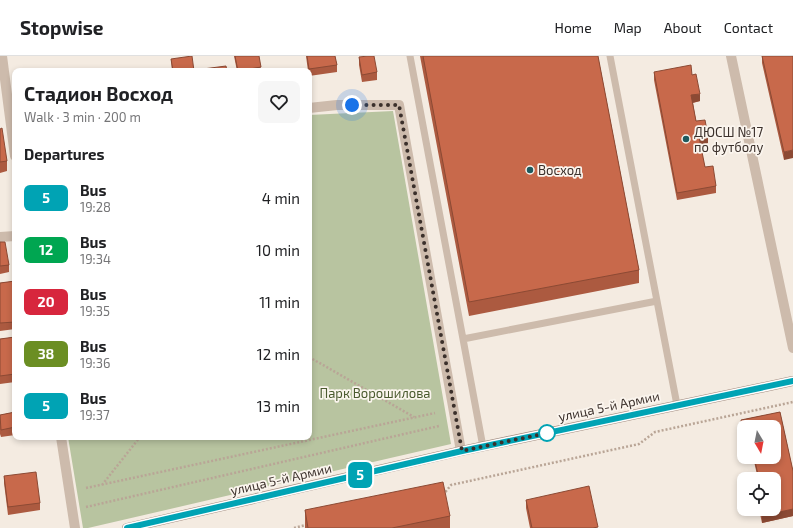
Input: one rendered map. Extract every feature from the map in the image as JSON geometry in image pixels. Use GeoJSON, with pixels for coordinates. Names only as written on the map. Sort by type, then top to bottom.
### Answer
{"type":"FeatureCollection","features":[{"type":"Feature","properties":{"kind":"main road","name":"улица 5-й Армии"},"geometry":{"type":"LineString","coordinates":[[127,528],[462,451],[793,381]]}},
{"type":"Feature","properties":{"kind":"street"},"geometry":{"type":"LineString","coordinates":[[2,56],[12,133]]}},
{"type":"Feature","properties":{"kind":"street"},"geometry":{"type":"LineString","coordinates":[[731,56],[793,348]]}},
{"type":"Feature","properties":{"kind":"street"},"geometry":{"type":"LineString","coordinates":[[312,108],[337,105],[399,105],[462,451]]}},
{"type":"Feature","properties":{"kind":"street"},"geometry":{"type":"LineString","coordinates":[[0,238],[12,236]]}},
{"type":"Feature","properties":{"kind":"street"},"geometry":{"type":"LineString","coordinates":[[61,440],[75,528]]}},
{"type":"Feature","properties":{"kind":"lane"},"geometry":{"type":"LineString","coordinates":[[410,56],[482,447]]}},
{"type":"Feature","properties":{"kind":"lane"},"geometry":{"type":"LineString","coordinates":[[610,56],[677,405]]}},
{"type":"Feature","properties":{"kind":"lane"},"geometry":{"type":"LineString","coordinates":[[463,338],[657,301]]}},
{"type":"Feature","properties":{"kind":"path"},"geometry":{"type":"LineString","coordinates":[[312,359],[414,417]]}},
{"type":"Feature","properties":{"kind":"path"},"geometry":{"type":"LineString","coordinates":[[442,496],[451,485],[640,444],[655,432],[793,402]]}},
{"type":"Feature","properties":{"kind":"path"},"geometry":{"type":"LineString","coordinates":[[312,439],[435,413]]}},
{"type":"Feature","properties":{"kind":"path"},"geometry":{"type":"LineString","coordinates":[[86,507],[439,426]]}},
{"type":"Feature","properties":{"kind":"path"},"geometry":{"type":"LineString","coordinates":[[102,485],[138,440]]}},
{"type":"Feature","properties":{"kind":"path"},"geometry":{"type":"LineString","coordinates":[[86,488],[308,440]]}},
{"type":"Feature","properties":{"kind":"path"},"geometry":{"type":"LineString","coordinates":[[294,528],[310,525]]}},
{"type":"Feature","properties":{"kind":"green space","name":"Парк Ворошилова"},"geometry":{"type":"Polygon","coordinates":[[[393,111],[451,444],[83,528],[68,440],[312,440],[312,115],[393,111]]]}},
{"type":"Feature","properties":{"kind":"building"},"geometry":{"type":"Polygon","coordinates":[[[192,56],[194,68],[172,68],[171,59],[192,56]]]}},
{"type":"Feature","properties":{"kind":"building"},"geometry":{"type":"Polygon","coordinates":[[[235,56],[259,56],[261,67],[237,68],[235,56]]]}},
{"type":"Feature","properties":{"kind":"building"},"geometry":{"type":"Polygon","coordinates":[[[307,56],[335,56],[337,65],[309,68],[307,56]]]}},
{"type":"Feature","properties":{"kind":"building"},"geometry":{"type":"Polygon","coordinates":[[[374,56],[377,72],[362,75],[359,57],[374,56]]]}},
{"type":"Feature","properties":{"kind":"building","name":"Восход"},"geometry":{"type":"Polygon","coordinates":[[[423,56],[598,56],[639,270],[469,302],[423,56]]]}},
{"type":"Feature","properties":{"kind":"building"},"geometry":{"type":"Polygon","coordinates":[[[762,56],[793,56],[793,150],[784,152],[762,56]]]}},
{"type":"Feature","properties":{"kind":"building","name":"ДЮСШ №17 по футболу"},"geometry":{"type":"Polygon","coordinates":[[[691,65],[692,75],[696,74],[700,94],[691,95],[696,121],[705,120],[708,136],[699,137],[705,167],[713,166],[716,186],[677,193],[654,72],[691,65]]]}},
{"type":"Feature","properties":{"kind":"building"},"geometry":{"type":"Polygon","coordinates":[[[226,66],[226,68],[211,68],[226,66]]]}},
{"type":"Feature","properties":{"kind":"building"},"geometry":{"type":"Polygon","coordinates":[[[2,128],[7,161],[0,162],[0,129],[2,128]]]}},
{"type":"Feature","properties":{"kind":"building"},"geometry":{"type":"Polygon","coordinates":[[[0,242],[5,242],[9,265],[0,266],[0,242]]]}},
{"type":"Feature","properties":{"kind":"building"},"geometry":{"type":"Polygon","coordinates":[[[12,281],[12,322],[0,323],[0,283],[12,281]]]}},
{"type":"Feature","properties":{"kind":"building"},"geometry":{"type":"Polygon","coordinates":[[[12,337],[12,374],[0,376],[0,339],[12,337]]]}},
{"type":"Feature","properties":{"kind":"building"},"geometry":{"type":"Polygon","coordinates":[[[780,412],[793,471],[793,509],[781,512],[781,472],[757,472],[756,464],[781,464],[781,420],[741,420],[780,412]]]}},
{"type":"Feature","properties":{"kind":"building"},"geometry":{"type":"Polygon","coordinates":[[[12,413],[12,428],[1,430],[0,415],[12,413]]]}},
{"type":"Feature","properties":{"kind":"building"},"geometry":{"type":"Polygon","coordinates":[[[36,472],[40,503],[8,507],[4,476],[36,472]]]}},
{"type":"Feature","properties":{"kind":"building"},"geometry":{"type":"Polygon","coordinates":[[[443,482],[450,516],[392,528],[308,528],[305,510],[443,482]]]}},
{"type":"Feature","properties":{"kind":"building"},"geometry":{"type":"Polygon","coordinates":[[[589,486],[598,527],[532,528],[526,500],[589,486]]]}},
{"type":"Feature","properties":{"kind":"bus line","name":"5"},"geometry":{"type":"LineString","coordinates":[[127,528],[462,451],[793,381]]}},
{"type":"Feature","properties":{"kind":"place","name":"ДЮСШ №17 по футболу"},"geometry":{"type":"Point","coordinates":[686,139]}},
{"type":"Feature","properties":{"kind":"place","name":"Восход"},"geometry":{"type":"Point","coordinates":[530,170]}},
{"type":"Feature","properties":{"kind":"route"},"geometry":{"type":"LineString","coordinates":[[352,105],[399,105],[462,451],[547,433]]}}]}
